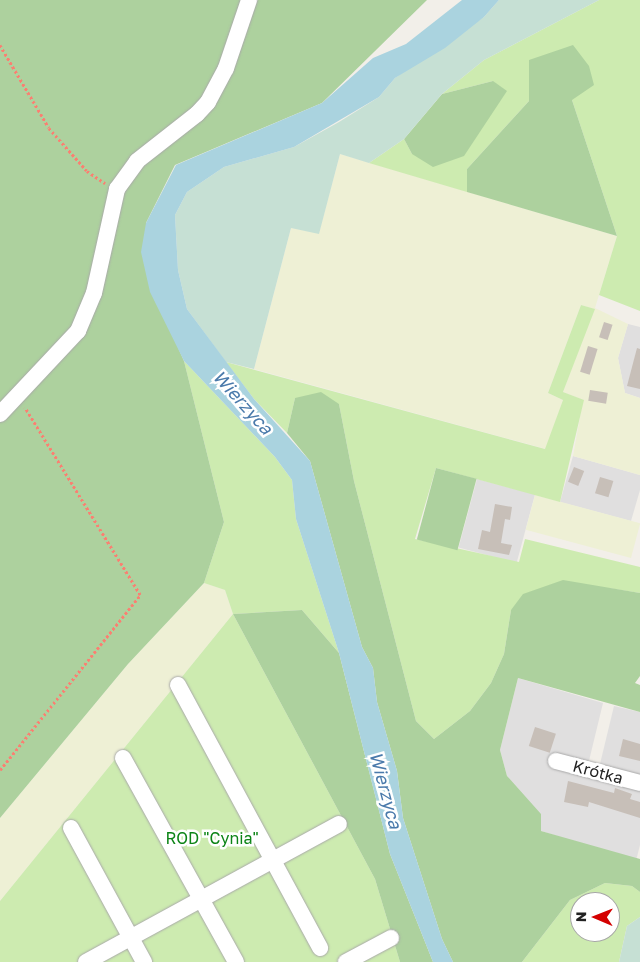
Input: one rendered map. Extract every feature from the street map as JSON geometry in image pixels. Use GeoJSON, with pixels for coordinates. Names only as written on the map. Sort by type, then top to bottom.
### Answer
{"type":"FeatureCollection","features":[{"type":"Feature","properties":{"kind":"street"},"geometry":{"type":"LineString","coordinates":[[0,414],[66,345],[87,313],[117,189],[137,161],[197,114],[208,102],[229,61],[250,0]]}},
{"type":"Feature","properties":{"kind":"street"},"geometry":{"type":"LineString","coordinates":[[178,685],[320,948]]}},
{"type":"Feature","properties":{"kind":"street"},"geometry":{"type":"LineString","coordinates":[[123,758],[236,962]]}},
{"type":"Feature","properties":{"kind":"street","name":"Krótka"},"geometry":{"type":"LineString","coordinates":[[556,761],[640,783]]}},
{"type":"Feature","properties":{"kind":"street"},"geometry":{"type":"LineString","coordinates":[[86,962],[130,936],[339,824]]}},
{"type":"Feature","properties":{"kind":"street"},"geometry":{"type":"LineString","coordinates":[[71,828],[144,962]]}},
{"type":"Feature","properties":{"kind":"street"},"geometry":{"type":"LineString","coordinates":[[346,962],[391,938]]}},
{"type":"Feature","properties":{"kind":"path"},"geometry":{"type":"LineString","coordinates":[[0,45],[49,128],[87,171],[117,189]]}},
{"type":"Feature","properties":{"kind":"path"},"geometry":{"type":"LineString","coordinates":[[0,770],[140,596],[18,396]]}},
{"type":"Feature","properties":{"kind":"shaded area"},"geometry":{"type":"Polygon","coordinates":[[[628,324],[640,327],[640,398],[625,393],[618,358],[628,324]]]}},
{"type":"Feature","properties":{"kind":"shaded area"},"geometry":{"type":"Polygon","coordinates":[[[573,456],[640,475],[640,490],[631,521],[560,502],[573,456]]]}},
{"type":"Feature","properties":{"kind":"shaded area"},"geometry":{"type":"Polygon","coordinates":[[[477,479],[535,495],[517,563],[459,548],[477,479]]]}},
{"type":"Feature","properties":{"kind":"shaded area"},"geometry":{"type":"Polygon","coordinates":[[[518,678],[603,703],[588,765],[640,789],[640,845],[636,861],[541,831],[507,776],[500,750],[518,678]]]}},
{"type":"Feature","properties":{"kind":"shaded area"},"geometry":{"type":"Polygon","coordinates":[[[614,706],[640,712],[640,775],[600,764],[614,706]]]}},
{"type":"Feature","properties":{"kind":"green space"},"geometry":{"type":"Polygon","coordinates":[[[0,0],[427,0],[322,103],[175,165],[146,223],[169,327],[184,361],[224,522],[204,583],[128,664],[0,818],[0,0]]]}},
{"type":"Feature","properties":{"kind":"green space"},"geometry":{"type":"Polygon","coordinates":[[[499,0],[599,0],[484,60],[442,94],[404,139],[369,163],[340,154],[319,234],[291,228],[254,369],[226,362],[187,309],[178,270],[175,215],[187,192],[224,167],[294,147],[339,122],[379,97],[395,78],[484,17],[499,0]]]}},
{"type":"Feature","properties":{"kind":"green space"},"geometry":{"type":"Polygon","coordinates":[[[599,0],[640,0],[640,311],[599,295],[617,236],[572,100],[529,60],[529,101],[467,169],[467,192],[369,163],[404,139],[412,154],[493,81],[442,94],[484,60],[599,0]]]}},
{"type":"Feature","properties":{"kind":"green space"},"geometry":{"type":"Polygon","coordinates":[[[573,45],[589,66],[594,85],[572,100],[617,236],[467,192],[467,169],[529,101],[529,60],[573,45]]]}},
{"type":"Feature","properties":{"kind":"green space"},"geometry":{"type":"Polygon","coordinates":[[[493,81],[507,91],[464,156],[433,167],[412,154],[404,139],[442,94],[493,81]]]}},
{"type":"Feature","properties":{"kind":"green space"},"geometry":{"type":"Polygon","coordinates":[[[340,154],[617,236],[595,308],[628,324],[618,358],[625,393],[640,398],[640,475],[573,456],[583,400],[563,392],[594,309],[581,305],[548,393],[563,400],[546,449],[254,369],[291,228],[319,233],[340,154]]]}},
{"type":"Feature","properties":{"kind":"green space"},"geometry":{"type":"Polygon","coordinates":[[[581,305],[595,309],[563,392],[584,400],[560,502],[436,468],[415,539],[519,562],[525,539],[640,567],[640,593],[608,588],[511,610],[504,654],[491,683],[470,711],[434,739],[416,721],[354,481],[339,404],[295,398],[287,433],[254,399],[226,362],[545,449],[563,400],[548,393],[581,305]]]}},
{"type":"Feature","properties":{"kind":"green space"},"geometry":{"type":"Polygon","coordinates":[[[184,361],[275,457],[292,480],[296,519],[339,653],[302,610],[233,614],[225,590],[204,583],[224,522],[184,361]]]}},
{"type":"Feature","properties":{"kind":"green space"},"geometry":{"type":"Polygon","coordinates":[[[321,392],[339,404],[354,481],[416,721],[434,739],[470,711],[491,683],[504,654],[511,610],[523,594],[563,580],[640,593],[640,676],[635,683],[640,685],[640,712],[518,678],[500,750],[507,776],[541,814],[541,831],[640,859],[640,892],[632,886],[605,883],[586,892],[570,892],[570,900],[522,962],[453,962],[442,939],[403,818],[397,771],[377,702],[373,668],[362,647],[310,461],[287,433],[295,398],[321,392]]]}},
{"type":"Feature","properties":{"kind":"green space"},"geometry":{"type":"Polygon","coordinates":[[[436,468],[477,479],[457,550],[417,539],[436,468]]]}},
{"type":"Feature","properties":{"kind":"green space"},"geometry":{"type":"Polygon","coordinates":[[[535,495],[640,523],[631,558],[526,530],[535,495]]]}},
{"type":"Feature","properties":{"kind":"green space"},"geometry":{"type":"Polygon","coordinates":[[[204,583],[225,590],[233,614],[0,901],[0,818],[128,664],[204,583]]]}},
{"type":"Feature","properties":{"kind":"green space"},"geometry":{"type":"Polygon","coordinates":[[[302,610],[339,653],[390,854],[433,962],[400,962],[375,879],[233,614],[302,610]]]}},
{"type":"Feature","properties":{"kind":"green space","name":"ROD \"Cynia\""},"geometry":{"type":"Polygon","coordinates":[[[233,614],[375,879],[400,962],[0,962],[0,901],[233,614]]]}},
{"type":"Feature","properties":{"kind":"green space"},"geometry":{"type":"Polygon","coordinates":[[[605,883],[632,886],[640,892],[640,917],[627,926],[619,962],[522,962],[570,900],[570,942],[620,942],[620,892],[586,892],[605,883]]]}},
{"type":"Feature","properties":{"kind":"green space"},"geometry":{"type":"Polygon","coordinates":[[[640,917],[640,962],[619,962],[627,926],[640,917]]]}},
{"type":"Feature","properties":{"kind":"water","name":"Wierzyca"},"geometry":{"type":"Polygon","coordinates":[[[462,0],[499,0],[484,17],[445,48],[395,78],[379,97],[294,147],[224,167],[187,192],[175,215],[178,270],[187,309],[254,399],[310,461],[362,647],[373,668],[377,702],[397,771],[403,818],[442,939],[453,962],[433,962],[390,854],[339,653],[296,519],[292,480],[275,457],[184,361],[150,292],[141,252],[146,223],[176,165],[322,103],[373,58],[406,44],[462,0]]]}},
{"type":"Feature","properties":{"kind":"building"},"geometry":{"type":"Polygon","coordinates":[[[604,322],[613,325],[608,340],[599,337],[604,322]]]}},
{"type":"Feature","properties":{"kind":"building"},"geometry":{"type":"Polygon","coordinates":[[[588,346],[598,349],[590,375],[580,372],[588,346]]]}},
{"type":"Feature","properties":{"kind":"building"},"geometry":{"type":"Polygon","coordinates":[[[637,348],[640,349],[640,389],[627,386],[637,348]]]}},
{"type":"Feature","properties":{"kind":"building"},"geometry":{"type":"Polygon","coordinates":[[[590,390],[608,393],[606,404],[588,401],[590,390]]]}},
{"type":"Feature","properties":{"kind":"building"},"geometry":{"type":"Polygon","coordinates":[[[574,467],[584,471],[578,486],[568,482],[574,467]]]}},
{"type":"Feature","properties":{"kind":"building"},"geometry":{"type":"Polygon","coordinates":[[[600,477],[613,481],[608,497],[595,493],[600,477]]]}},
{"type":"Feature","properties":{"kind":"building"},"geometry":{"type":"Polygon","coordinates":[[[495,504],[512,507],[510,520],[505,519],[501,543],[512,545],[509,555],[478,549],[482,530],[490,532],[495,504]]]}},
{"type":"Feature","properties":{"kind":"building"},"geometry":{"type":"Polygon","coordinates":[[[535,727],[556,734],[550,753],[529,746],[535,727]]]}},
{"type":"Feature","properties":{"kind":"building"},"geometry":{"type":"Polygon","coordinates":[[[623,739],[640,744],[640,761],[619,756],[623,739]]]}},
{"type":"Feature","properties":{"kind":"building"},"geometry":{"type":"Polygon","coordinates":[[[568,781],[614,793],[615,788],[632,794],[630,799],[640,802],[640,818],[589,802],[588,807],[564,802],[568,781]]]}}]}
